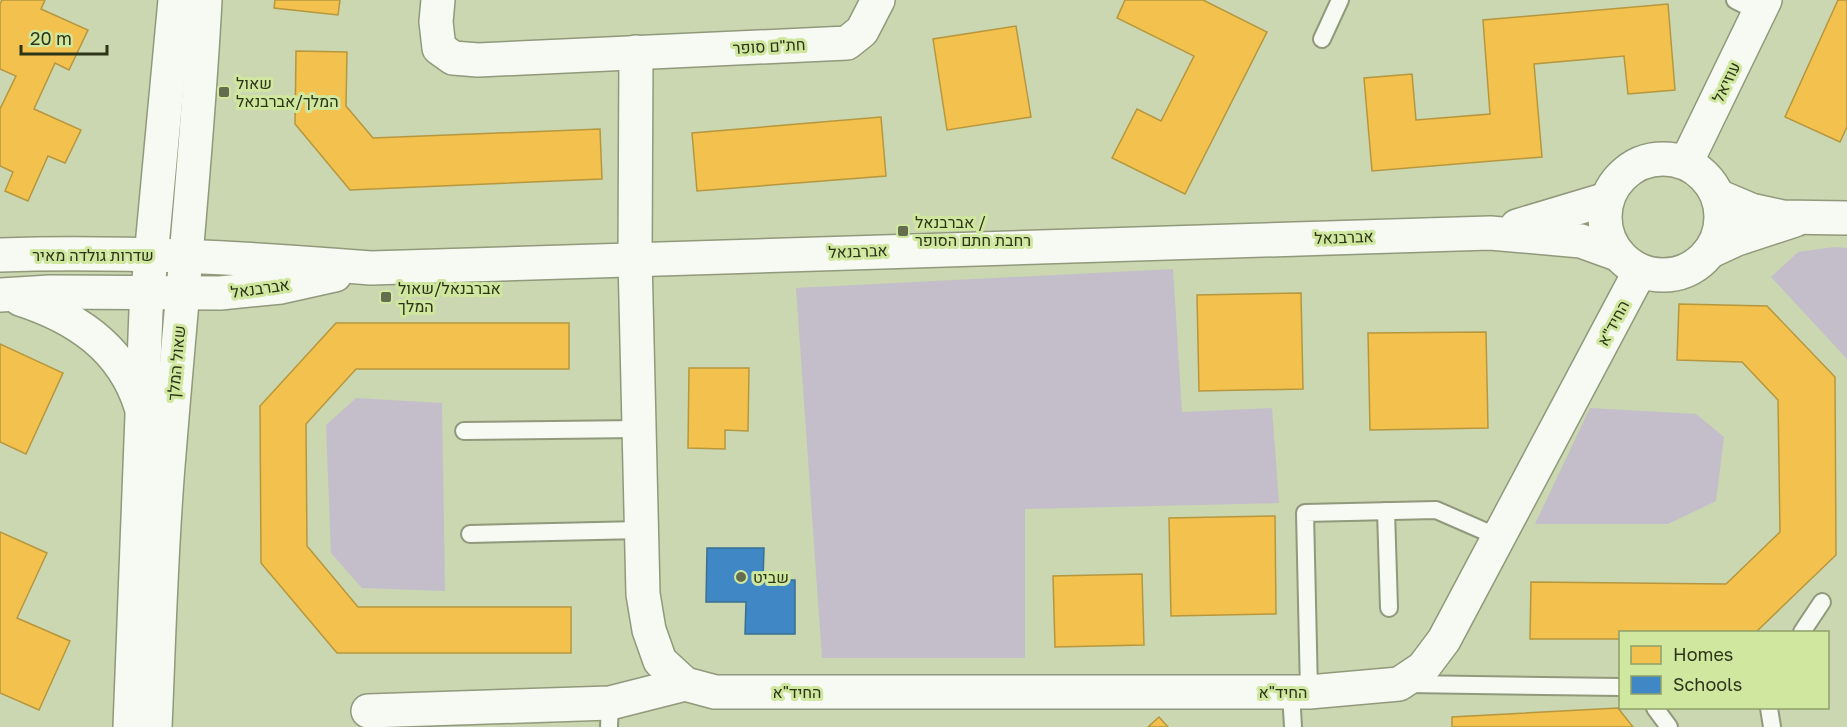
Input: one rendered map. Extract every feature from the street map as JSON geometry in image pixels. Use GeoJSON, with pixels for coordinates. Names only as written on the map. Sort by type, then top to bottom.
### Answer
{"type":"FeatureCollection","features":[{"type":"Feature","properties":{"kind":"street","name":"שאול המלך"},"geometry":{"type":"LineString","coordinates":[[130,727],[148,292],[175,0]]}},
{"type":"Feature","properties":{"kind":"street","name":"שאול המלך"},"geometry":{"type":"LineString","coordinates":[[155,727],[165,510],[200,89],[205,0]]}},
{"type":"Feature","properties":{"kind":"street","name":"חת\"ם סופר"},"geometry":{"type":"LineString","coordinates":[[438,0],[435,22],[439,48],[453,58],[478,60],[847,43],[862,31],[878,0]]}},
{"type":"Feature","properties":{"kind":"street","name":"עוזיאל"},"geometry":{"type":"LineString","coordinates":[[1686,163],[1753,4]]}},
{"type":"Feature","properties":{"kind":"street"},"geometry":{"type":"LineString","coordinates":[[635,258],[636,52]]}},
{"type":"Feature","properties":{"kind":"street"},"geometry":{"type":"LineString","coordinates":[[1668,159],[1686,163],[1700,171],[1711,182],[1718,196],[1722,215],[1719,234],[1711,251],[1697,265],[1679,273],[1660,276],[1629,262],[1608,237],[1605,218],[1607,199],[1617,182],[1630,169],[1648,161],[1668,159]]}},
{"type":"Feature","properties":{"kind":"street"},"geometry":{"type":"LineString","coordinates":[[1718,196],[1751,210],[1783,217],[1847,218]]}},
{"type":"Feature","properties":{"kind":"street","name":"אברבנאל"},"geometry":{"type":"LineString","coordinates":[[1490,233],[1607,199]]}},
{"type":"Feature","properties":{"kind":"street"},"geometry":{"type":"LineString","coordinates":[[1711,251],[1737,239],[1803,217]]}},
{"type":"Feature","properties":{"kind":"street","name":"אברבנאל"},"geometry":{"type":"LineString","coordinates":[[186,256],[371,267],[1490,233],[1581,240],[1629,262]]}},
{"type":"Feature","properties":{"kind":"street","name":"שדרות גולדה מאיר"},"geometry":{"type":"LineString","coordinates":[[0,255],[186,256]]}},
{"type":"Feature","properties":{"kind":"street","name":"החיד\"א"},"geometry":{"type":"LineString","coordinates":[[635,258],[643,594],[649,630],[660,662],[685,684],[715,692],[1300,692],[1399,684],[1423,669],[1444,640],[1498,537],[1629,262]]}},
{"type":"Feature","properties":{"kind":"street","name":"אברבנאל"},"geometry":{"type":"LineString","coordinates":[[148,292],[220,293],[281,287],[371,267]]}},
{"type":"Feature","properties":{"kind":"street"},"geometry":{"type":"LineString","coordinates":[[3,295],[50,292],[148,292]]}},
{"type":"Feature","properties":{"kind":"street"},"geometry":{"type":"LineString","coordinates":[[3,295],[43,306],[78,324],[100,342],[121,366],[138,396],[143,412]]}},
{"type":"Feature","properties":{"kind":"street","name":"החיד\"א"},"geometry":{"type":"LineString","coordinates":[[368,711],[610,715],[685,684]]}},
{"type":"Feature","properties":{"kind":"lane"},"geometry":{"type":"LineString","coordinates":[[1322,39],[1341,0]]}},
{"type":"Feature","properties":{"kind":"lane"},"geometry":{"type":"LineString","coordinates":[[464,431],[639,429]]}},
{"type":"Feature","properties":{"kind":"lane"},"geometry":{"type":"LineString","coordinates":[[1293,727],[1300,692],[1305,513],[1436,510],[1498,537]]}},
{"type":"Feature","properties":{"kind":"lane"},"geometry":{"type":"LineString","coordinates":[[1386,511],[1389,608]]}},
{"type":"Feature","properties":{"kind":"lane"},"geometry":{"type":"LineString","coordinates":[[470,534],[641,530]]}},
{"type":"Feature","properties":{"kind":"lane"},"geometry":{"type":"LineString","coordinates":[[1803,631],[1822,602]]}},
{"type":"Feature","properties":{"kind":"lane"},"geometry":{"type":"LineString","coordinates":[[1399,684],[1619,687]]}},
{"type":"Feature","properties":{"kind":"lane"},"geometry":{"type":"LineString","coordinates":[[1656,709],[1669,727]]}},
{"type":"Feature","properties":{"kind":"lane"},"geometry":{"type":"LineString","coordinates":[[1768,709],[1772,727]]}},
{"type":"Feature","properties":{"kind":"shaded area"},"geometry":{"type":"Polygon","coordinates":[[[1835,247],[1847,248],[1847,359],[1771,277],[1798,252],[1835,247]]]}},
{"type":"Feature","properties":{"kind":"shaded area"},"geometry":{"type":"Polygon","coordinates":[[[1173,269],[1182,412],[1272,408],[1279,503],[1025,509],[1025,658],[822,658],[796,288],[1173,269]]]}},
{"type":"Feature","properties":{"kind":"shaded area"},"geometry":{"type":"Polygon","coordinates":[[[356,398],[442,403],[445,591],[362,588],[331,553],[326,425],[356,398]]]}},
{"type":"Feature","properties":{"kind":"shaded area"},"geometry":{"type":"Polygon","coordinates":[[[1590,408],[1696,414],[1724,437],[1716,501],[1668,524],[1535,524],[1590,408]]]}},
{"type":"Feature","properties":{"kind":"building: Homes"},"geometry":{"type":"Polygon","coordinates":[[[2,0],[45,0],[41,9],[88,30],[69,70],[55,63],[34,109],[81,130],[65,163],[48,156],[28,201],[5,191],[13,172],[0,166],[0,109],[16,76],[0,69],[0,4],[2,0]]]}},
{"type":"Feature","properties":{"kind":"building: Homes"},"geometry":{"type":"Polygon","coordinates":[[[275,0],[340,0],[338,15],[274,8],[275,0]]]}},
{"type":"Feature","properties":{"kind":"building: Homes"},"geometry":{"type":"Polygon","coordinates":[[[1125,0],[1203,0],[1267,32],[1185,194],[1112,158],[1137,109],[1161,121],[1194,56],[1117,18],[1125,0]]]}},
{"type":"Feature","properties":{"kind":"building: Homes"},"geometry":{"type":"Polygon","coordinates":[[[1838,0],[1847,0],[1847,127],[1840,142],[1785,117],[1838,0]]]}},
{"type":"Feature","properties":{"kind":"building: Homes"},"geometry":{"type":"Polygon","coordinates":[[[1668,4],[1675,90],[1628,94],[1624,56],[1534,64],[1542,157],[1372,171],[1364,78],[1412,74],[1416,120],[1490,114],[1483,20],[1668,4]]]}},
{"type":"Feature","properties":{"kind":"building: Homes"},"geometry":{"type":"Polygon","coordinates":[[[1016,26],[1031,117],[947,130],[933,39],[1016,26]]]}},
{"type":"Feature","properties":{"kind":"building: Homes"},"geometry":{"type":"Polygon","coordinates":[[[296,51],[347,52],[346,106],[373,138],[600,129],[602,179],[350,190],[295,124],[296,51]]]}},
{"type":"Feature","properties":{"kind":"building: Homes"},"geometry":{"type":"Polygon","coordinates":[[[881,117],[886,176],[697,191],[692,133],[881,117]]]}},
{"type":"Feature","properties":{"kind":"building: Homes"},"geometry":{"type":"Polygon","coordinates":[[[1301,293],[1303,389],[1199,391],[1197,295],[1301,293]]]}},
{"type":"Feature","properties":{"kind":"building: Homes"},"geometry":{"type":"Polygon","coordinates":[[[1679,304],[1767,306],[1835,377],[1836,555],[1757,631],[1619,631],[1619,639],[1530,639],[1531,582],[1726,584],[1780,532],[1778,400],[1742,362],[1677,360],[1679,304]]]}},
{"type":"Feature","properties":{"kind":"building: Homes"},"geometry":{"type":"Polygon","coordinates":[[[336,323],[569,323],[569,369],[356,369],[306,424],[307,546],[358,607],[571,607],[571,653],[337,653],[261,563],[260,406],[336,323]]]}},
{"type":"Feature","properties":{"kind":"building: Homes"},"geometry":{"type":"Polygon","coordinates":[[[1486,332],[1488,428],[1370,430],[1368,333],[1486,332]]]}},
{"type":"Feature","properties":{"kind":"building: Homes"},"geometry":{"type":"Polygon","coordinates":[[[0,344],[63,373],[26,454],[0,442],[0,344]]]}},
{"type":"Feature","properties":{"kind":"building: Homes"},"geometry":{"type":"Polygon","coordinates":[[[689,368],[749,368],[748,431],[725,430],[725,449],[688,448],[689,368]]]}},
{"type":"Feature","properties":{"kind":"building: Homes"},"geometry":{"type":"Polygon","coordinates":[[[1275,516],[1276,614],[1171,616],[1169,518],[1275,516]]]}},
{"type":"Feature","properties":{"kind":"building: Homes"},"geometry":{"type":"Polygon","coordinates":[[[0,532],[47,553],[17,618],[70,641],[39,710],[0,693],[0,532]]]}},
{"type":"Feature","properties":{"kind":"building: Homes"},"geometry":{"type":"Polygon","coordinates":[[[1142,574],[1144,645],[1055,647],[1053,576],[1142,574]]]}},
{"type":"Feature","properties":{"kind":"building: Homes"},"geometry":{"type":"Polygon","coordinates":[[[1618,708],[1633,727],[1452,727],[1452,717],[1618,708]]]}},
{"type":"Feature","properties":{"kind":"building: Homes"},"geometry":{"type":"Polygon","coordinates":[[[1159,717],[1168,727],[1148,727],[1159,717]]]}},
{"type":"Feature","properties":{"kind":"building: Schools"},"geometry":{"type":"Polygon","coordinates":[[[707,548],[764,548],[763,580],[795,580],[795,634],[745,634],[746,602],[706,602],[707,548]]]}},
{"type":"Feature","properties":{"kind":"place","name":"שאול המלך/אברבנאל"},"geometry":{"type":"Point","coordinates":[224,92]}},
{"type":"Feature","properties":{"kind":"place","name":"אברבנאל / רחבת חתם הסופר"},"geometry":{"type":"Point","coordinates":[903,231]}},
{"type":"Feature","properties":{"kind":"place","name":"אברבנאל/שאול המלך"},"geometry":{"type":"Point","coordinates":[386,297]}},
{"type":"Feature","properties":{"kind":"place","name":"שביט"},"geometry":{"type":"Point","coordinates":[741,577]}}]}
